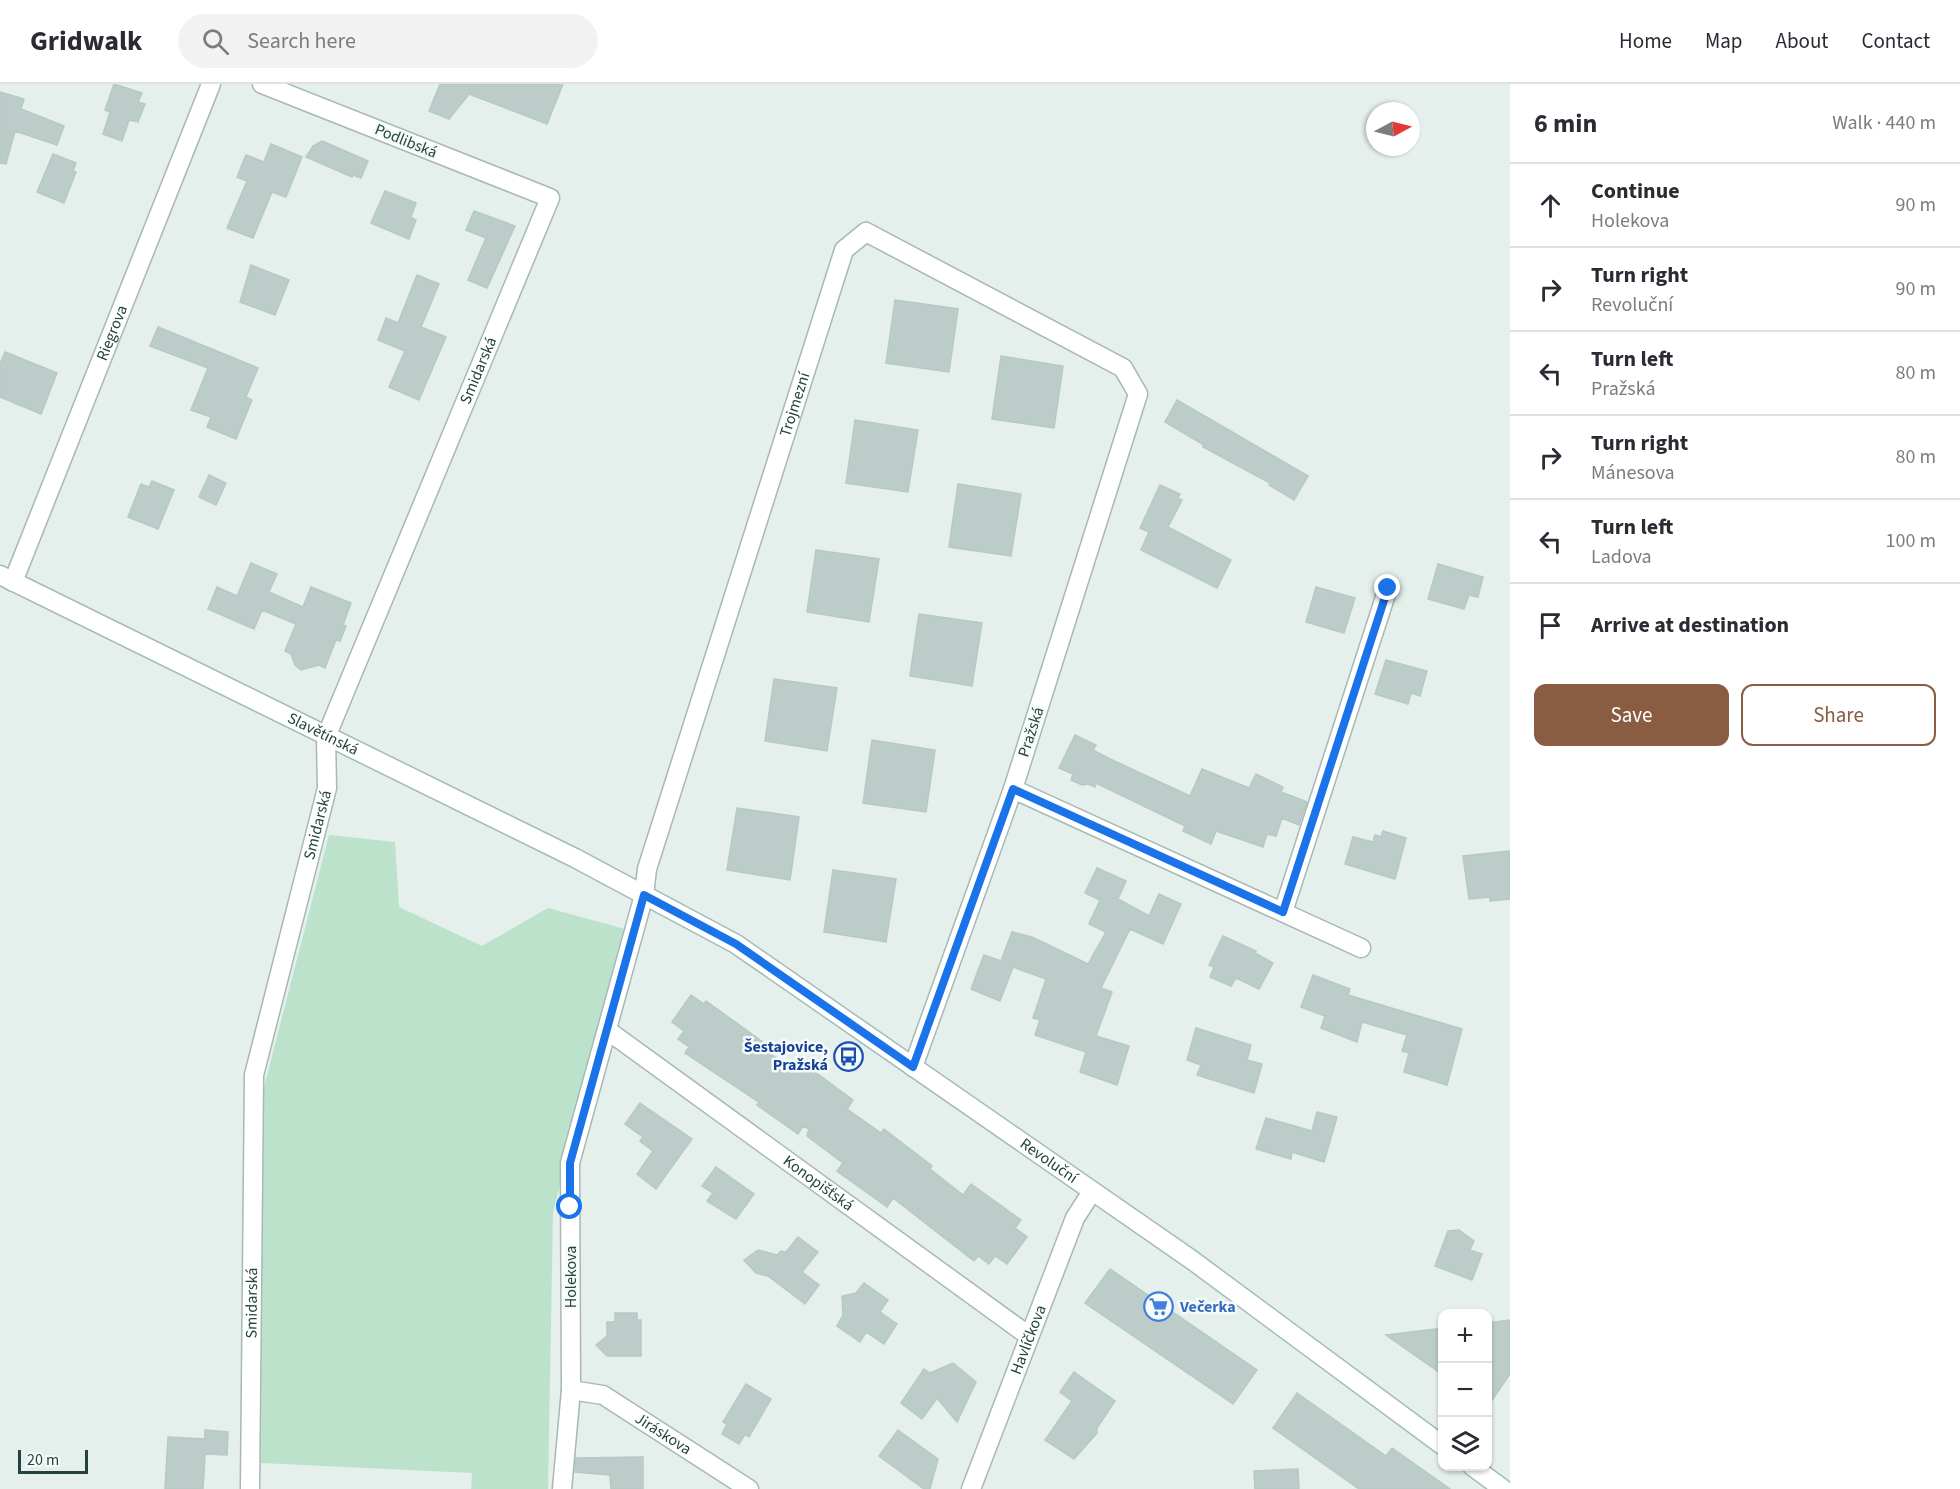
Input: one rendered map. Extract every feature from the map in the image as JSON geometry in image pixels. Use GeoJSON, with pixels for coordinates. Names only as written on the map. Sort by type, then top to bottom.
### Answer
{"type":"FeatureCollection","features":[{"type":"Feature","properties":{"kind":"street","name":"Riegrova"},"geometry":{"type":"LineString","coordinates":[[7,578],[211,84]]}},
{"type":"Feature","properties":{"kind":"street","name":"Podlibská"},"geometry":{"type":"LineString","coordinates":[[261,84],[550,198]]}},
{"type":"Feature","properties":{"kind":"street","name":"Smidarská"},"geometry":{"type":"LineString","coordinates":[[250,1489],[254,1075],[327,788],[326,737],[550,198]]}},
{"type":"Feature","properties":{"kind":"street","name":"Trojmezní"},"geometry":{"type":"LineString","coordinates":[[644,895],[650,857],[844,250],[866,232],[1123,368],[1138,394]]}},
{"type":"Feature","properties":{"kind":"street","name":"Pražská"},"geometry":{"type":"LineString","coordinates":[[913,1067],[1013,789],[1138,394]]}},
{"type":"Feature","properties":{"kind":"street","name":"Slavětínská"},"geometry":{"type":"LineString","coordinates":[[7,578],[575,858],[644,895]]}},
{"type":"Feature","properties":{"kind":"street"},"geometry":{"type":"LineString","coordinates":[[1283,912],[1388,588]]}},
{"type":"Feature","properties":{"kind":"street"},"geometry":{"type":"LineString","coordinates":[[1013,789],[1361,948]]}},
{"type":"Feature","properties":{"kind":"street","name":"Holekova"},"geometry":{"type":"LineString","coordinates":[[562,1489],[571,1390],[570,1163],[644,895]]}},
{"type":"Feature","properties":{"kind":"street","name":"Revoluční"},"geometry":{"type":"LineString","coordinates":[[644,895],[736,944],[1091,1193],[1192,1260],[1438,1441]]}},
{"type":"Feature","properties":{"kind":"street","name":"Konopišťská"},"geometry":{"type":"LineString","coordinates":[[608,1030],[1029,1336]]}},
{"type":"Feature","properties":{"kind":"street","name":"Havlíčkova"},"geometry":{"type":"LineString","coordinates":[[971,1489],[1075,1218],[1091,1193]]}},
{"type":"Feature","properties":{"kind":"street","name":"Jiráskova"},"geometry":{"type":"LineString","coordinates":[[571,1390],[588,1391],[618,1403],[749,1489]]}},
{"type":"Feature","properties":{"kind":"street"},"geometry":{"type":"LineString","coordinates":[[1478,1471],[1503,1489]]}},
{"type":"Feature","properties":{"kind":"green space"},"geometry":{"type":"Polygon","coordinates":[[[329,835],[395,842],[399,907],[482,946],[548,908],[625,929],[553,1212],[548,1489],[471,1489],[472,1473],[261,1463],[263,1091],[329,835]]]}},
{"type":"Feature","properties":{"kind":"building"},"geometry":{"type":"Polygon","coordinates":[[[114,84],[142,93],[138,102],[145,104],[138,122],[129,120],[122,141],[103,134],[110,112],[105,110],[114,84]]]}},
{"type":"Feature","properties":{"kind":"building"},"geometry":{"type":"Polygon","coordinates":[[[440,84],[563,84],[547,124],[469,94],[449,119],[429,111],[440,84]]]}},
{"type":"Feature","properties":{"kind":"building"},"geometry":{"type":"Polygon","coordinates":[[[0,92],[24,99],[21,109],[64,126],[57,145],[15,131],[6,164],[0,163],[0,92]]]}},
{"type":"Feature","properties":{"kind":"building"},"geometry":{"type":"Polygon","coordinates":[[[322,141],[368,161],[361,178],[353,175],[352,177],[306,157],[313,146],[322,141]]]}},
{"type":"Feature","properties":{"kind":"building"},"geometry":{"type":"Polygon","coordinates":[[[271,144],[302,157],[286,197],[272,192],[253,238],[227,228],[247,181],[237,177],[246,155],[264,162],[271,144]]]}},
{"type":"Feature","properties":{"kind":"building"},"geometry":{"type":"Polygon","coordinates":[[[53,154],[76,163],[73,171],[76,172],[64,203],[37,192],[53,154]]]}},
{"type":"Feature","properties":{"kind":"building"},"geometry":{"type":"Polygon","coordinates":[[[385,191],[416,203],[411,217],[416,220],[409,239],[371,223],[385,191]]]}},
{"type":"Feature","properties":{"kind":"building"},"geometry":{"type":"Polygon","coordinates":[[[474,211],[515,226],[487,288],[468,280],[486,238],[466,230],[474,211]]]}},
{"type":"Feature","properties":{"kind":"building"},"geometry":{"type":"Polygon","coordinates":[[[251,265],[289,280],[275,315],[240,302],[251,265]]]}},
{"type":"Feature","properties":{"kind":"building"},"geometry":{"type":"Polygon","coordinates":[[[417,275],[439,284],[421,327],[446,337],[419,400],[389,387],[405,351],[378,340],[386,318],[398,323],[417,275]]]}},
{"type":"Feature","properties":{"kind":"building"},"geometry":{"type":"Polygon","coordinates":[[[895,300],[958,309],[949,372],[886,363],[895,300]]]}},
{"type":"Feature","properties":{"kind":"building"},"geometry":{"type":"Polygon","coordinates":[[[158,327],[258,368],[246,397],[252,400],[236,439],[207,427],[211,417],[191,410],[208,368],[150,346],[158,327]]]}},
{"type":"Feature","properties":{"kind":"building"},"geometry":{"type":"Polygon","coordinates":[[[5,352],[57,373],[41,414],[0,397],[0,364],[5,352]]]}},
{"type":"Feature","properties":{"kind":"building"},"geometry":{"type":"Polygon","coordinates":[[[1001,356],[1063,366],[1054,428],[992,419],[1001,356]]]}},
{"type":"Feature","properties":{"kind":"building"},"geometry":{"type":"Polygon","coordinates":[[[1177,400],[1308,476],[1294,500],[1269,485],[1270,483],[1203,447],[1204,445],[1165,422],[1177,400]]]}},
{"type":"Feature","properties":{"kind":"building"},"geometry":{"type":"Polygon","coordinates":[[[855,420],[918,430],[908,492],[846,483],[855,420]]]}},
{"type":"Feature","properties":{"kind":"building"},"geometry":{"type":"Polygon","coordinates":[[[209,475],[226,483],[216,505],[199,497],[209,475]]]}},
{"type":"Feature","properties":{"kind":"building"},"geometry":{"type":"Polygon","coordinates":[[[152,481],[174,490],[158,529],[128,517],[141,484],[149,487],[152,481]]]}},
{"type":"Feature","properties":{"kind":"building"},"geometry":{"type":"Polygon","coordinates":[[[958,484],[1021,494],[1011,556],[949,547],[958,484]]]}},
{"type":"Feature","properties":{"kind":"building"},"geometry":{"type":"Polygon","coordinates":[[[1160,485],[1180,494],[1178,498],[1182,500],[1168,527],[1231,560],[1217,588],[1141,550],[1149,532],[1140,528],[1160,485]]]}},
{"type":"Feature","properties":{"kind":"building"},"geometry":{"type":"Polygon","coordinates":[[[816,550],[879,559],[869,622],[807,612],[816,550]]]}},
{"type":"Feature","properties":{"kind":"building"},"geometry":{"type":"Polygon","coordinates":[[[251,563],[277,574],[269,592],[303,607],[311,587],[351,603],[340,641],[336,640],[325,668],[319,665],[301,670],[295,665],[291,654],[285,651],[296,624],[262,610],[254,629],[208,609],[217,587],[237,596],[251,563]]]}},
{"type":"Feature","properties":{"kind":"building"},"geometry":{"type":"Polygon","coordinates":[[[1438,564],[1483,577],[1478,597],[1469,595],[1464,609],[1428,599],[1438,564]]]}},
{"type":"Feature","properties":{"kind":"building"},"geometry":{"type":"Polygon","coordinates":[[[1316,587],[1355,598],[1344,633],[1306,622],[1316,587]]]}},
{"type":"Feature","properties":{"kind":"building"},"geometry":{"type":"Polygon","coordinates":[[[919,614],[982,623],[972,686],[910,676],[919,614]]]}},
{"type":"Feature","properties":{"kind":"building"},"geometry":{"type":"Polygon","coordinates":[[[1386,660],[1427,671],[1420,696],[1411,693],[1408,704],[1375,694],[1386,660]]]}},
{"type":"Feature","properties":{"kind":"building"},"geometry":{"type":"Polygon","coordinates":[[[774,679],[837,688],[827,751],[765,741],[774,679]]]}},
{"type":"Feature","properties":{"kind":"building"},"geometry":{"type":"Polygon","coordinates":[[[1075,735],[1096,745],[1093,750],[1108,758],[1190,796],[1202,769],[1249,788],[1256,774],[1283,787],[1281,792],[1307,802],[1299,825],[1282,818],[1276,836],[1267,834],[1263,847],[1216,831],[1211,844],[1183,831],[1185,826],[1096,783],[1095,787],[1071,780],[1073,774],[1059,768],[1075,735]]]}},
{"type":"Feature","properties":{"kind":"building"},"geometry":{"type":"Polygon","coordinates":[[[872,740],[935,750],[926,812],[863,803],[872,740]]]}},
{"type":"Feature","properties":{"kind":"building"},"geometry":{"type":"Polygon","coordinates":[[[737,808],[799,817],[790,880],[727,870],[737,808]]]}},
{"type":"Feature","properties":{"kind":"building"},"geometry":{"type":"Polygon","coordinates":[[[1383,831],[1406,838],[1395,879],[1345,864],[1353,837],[1373,842],[1375,835],[1381,837],[1383,831]]]}},
{"type":"Feature","properties":{"kind":"building"},"geometry":{"type":"Polygon","coordinates":[[[1510,851],[1510,899],[1490,901],[1490,897],[1469,899],[1463,856],[1510,851]]]}},
{"type":"Feature","properties":{"kind":"building"},"geometry":{"type":"Polygon","coordinates":[[[1097,868],[1126,881],[1118,899],[1149,916],[1159,894],[1181,904],[1163,944],[1130,929],[1101,988],[1112,992],[1096,1036],[1129,1046],[1117,1085],[1080,1072],[1086,1052],[1035,1035],[1040,1020],[1033,1018],[1046,979],[1013,967],[1000,1001],[971,989],[984,955],[1001,961],[1012,932],[1032,937],[1088,964],[1106,932],[1089,924],[1100,900],[1085,893],[1097,868]]]}},
{"type":"Feature","properties":{"kind":"building"},"geometry":{"type":"Polygon","coordinates":[[[833,870],[896,879],[886,942],[824,932],[833,870]]]}},
{"type":"Feature","properties":{"kind":"building"},"geometry":{"type":"Polygon","coordinates":[[[1223,936],[1256,951],[1255,953],[1273,963],[1259,989],[1236,978],[1231,986],[1210,977],[1214,967],[1209,965],[1223,936]]]}},
{"type":"Feature","properties":{"kind":"building"},"geometry":{"type":"Polygon","coordinates":[[[1313,975],[1350,989],[1348,995],[1462,1029],[1447,1085],[1404,1072],[1409,1053],[1402,1051],[1407,1035],[1362,1022],[1357,1042],[1321,1028],[1325,1016],[1301,1007],[1313,975]]]}},
{"type":"Feature","properties":{"kind":"building"},"geometry":{"type":"Polygon","coordinates":[[[691,995],[704,1004],[706,1001],[767,1045],[764,1049],[797,1073],[804,1064],[853,1100],[847,1109],[881,1133],[884,1129],[932,1166],[930,1169],[963,1195],[971,1184],[1021,1220],[1015,1228],[1027,1237],[1007,1264],[995,1256],[989,1264],[978,1256],[974,1261],[893,1198],[887,1207],[837,1171],[843,1163],[807,1136],[809,1129],[803,1126],[798,1134],[757,1105],[759,1102],[685,1053],[689,1047],[678,1039],[684,1031],[672,1022],[691,995]]]}},
{"type":"Feature","properties":{"kind":"building"},"geometry":{"type":"Polygon","coordinates":[[[1196,1028],[1251,1045],[1247,1060],[1262,1064],[1254,1093],[1197,1075],[1201,1065],[1187,1060],[1196,1028]]]}},
{"type":"Feature","properties":{"kind":"building"},"geometry":{"type":"Polygon","coordinates":[[[640,1103],[692,1139],[656,1189],[637,1174],[653,1151],[640,1141],[643,1137],[625,1124],[640,1103]]]}},
{"type":"Feature","properties":{"kind":"building"},"geometry":{"type":"Polygon","coordinates":[[[1317,1112],[1337,1117],[1324,1162],[1292,1152],[1291,1159],[1256,1149],[1266,1118],[1312,1131],[1317,1112]]]}},
{"type":"Feature","properties":{"kind":"building"},"geometry":{"type":"Polygon","coordinates":[[[716,1167],[754,1194],[736,1219],[707,1201],[713,1193],[702,1186],[716,1167]]]}},
{"type":"Feature","properties":{"kind":"building"},"geometry":{"type":"Polygon","coordinates":[[[1459,1230],[1474,1241],[1470,1250],[1482,1254],[1472,1280],[1435,1266],[1448,1231],[1459,1230]]]}},
{"type":"Feature","properties":{"kind":"building"},"geometry":{"type":"Polygon","coordinates":[[[798,1237],[818,1252],[802,1272],[819,1285],[805,1304],[768,1276],[756,1273],[744,1260],[758,1250],[777,1255],[781,1251],[786,1252],[798,1237]]]}},
{"type":"Feature","properties":{"kind":"building"},"geometry":{"type":"Polygon","coordinates":[[[1110,1269],[1257,1370],[1233,1404],[1085,1303],[1110,1269]]]}},
{"type":"Feature","properties":{"kind":"building"},"geometry":{"type":"Polygon","coordinates":[[[864,1283],[888,1300],[880,1312],[897,1324],[884,1344],[866,1332],[860,1342],[837,1326],[843,1315],[842,1296],[856,1293],[864,1283]]]}},
{"type":"Feature","properties":{"kind":"building"},"geometry":{"type":"Polygon","coordinates":[[[615,1313],[637,1313],[637,1320],[641,1320],[641,1356],[607,1356],[596,1345],[607,1336],[607,1322],[615,1322],[615,1313]]]}},
{"type":"Feature","properties":{"kind":"building"},"geometry":{"type":"Polygon","coordinates":[[[1510,1320],[1510,1374],[1492,1400],[1492,1363],[1492,1322],[1510,1320]]]}},
{"type":"Feature","properties":{"kind":"building"},"geometry":{"type":"Polygon","coordinates":[[[1438,1329],[1438,1371],[1386,1335],[1438,1329]]]}},
{"type":"Feature","properties":{"kind":"building"},"geometry":{"type":"Polygon","coordinates":[[[953,1363],[976,1382],[957,1422],[937,1398],[922,1419],[901,1403],[924,1369],[930,1373],[953,1363]]]}},
{"type":"Feature","properties":{"kind":"building"},"geometry":{"type":"Polygon","coordinates":[[[1074,1372],[1115,1401],[1097,1428],[1097,1433],[1074,1459],[1045,1440],[1072,1401],[1060,1392],[1074,1372]]]}},
{"type":"Feature","properties":{"kind":"building"},"geometry":{"type":"Polygon","coordinates":[[[746,1384],[771,1399],[749,1437],[745,1434],[739,1444],[722,1434],[727,1424],[723,1422],[746,1384]]]}},
{"type":"Feature","properties":{"kind":"building"},"geometry":{"type":"Polygon","coordinates":[[[1297,1393],[1386,1456],[1392,1448],[1450,1489],[1359,1489],[1273,1428],[1297,1393]]]}},
{"type":"Feature","properties":{"kind":"building"},"geometry":{"type":"Polygon","coordinates":[[[205,1430],[228,1432],[227,1455],[205,1454],[203,1489],[165,1489],[168,1437],[205,1439],[205,1430]]]}},
{"type":"Feature","properties":{"kind":"building"},"geometry":{"type":"Polygon","coordinates":[[[898,1430],[938,1459],[930,1489],[924,1489],[879,1456],[898,1430]]]}},
{"type":"Feature","properties":{"kind":"building"},"geometry":{"type":"Polygon","coordinates":[[[643,1457],[643,1489],[611,1489],[610,1475],[575,1472],[576,1458],[643,1457]]]}},
{"type":"Feature","properties":{"kind":"building"},"geometry":{"type":"Polygon","coordinates":[[[1298,1469],[1299,1489],[1255,1489],[1254,1471],[1298,1469]]]}},
{"type":"Feature","properties":{"kind":"place","name":"Šestajovice, Pražská"},"geometry":{"type":"Point","coordinates":[849,1056]}},
{"type":"Feature","properties":{"kind":"place","name":"Večerka"},"geometry":{"type":"Point","coordinates":[1159,1307]}},
{"type":"Feature","properties":{"kind":"route"},"geometry":{"type":"LineString","coordinates":[[570,1207],[570,1163],[644,895],[736,944],[913,1067],[923,1033],[1013,789],[1283,912],[1388,588]]}}]}
